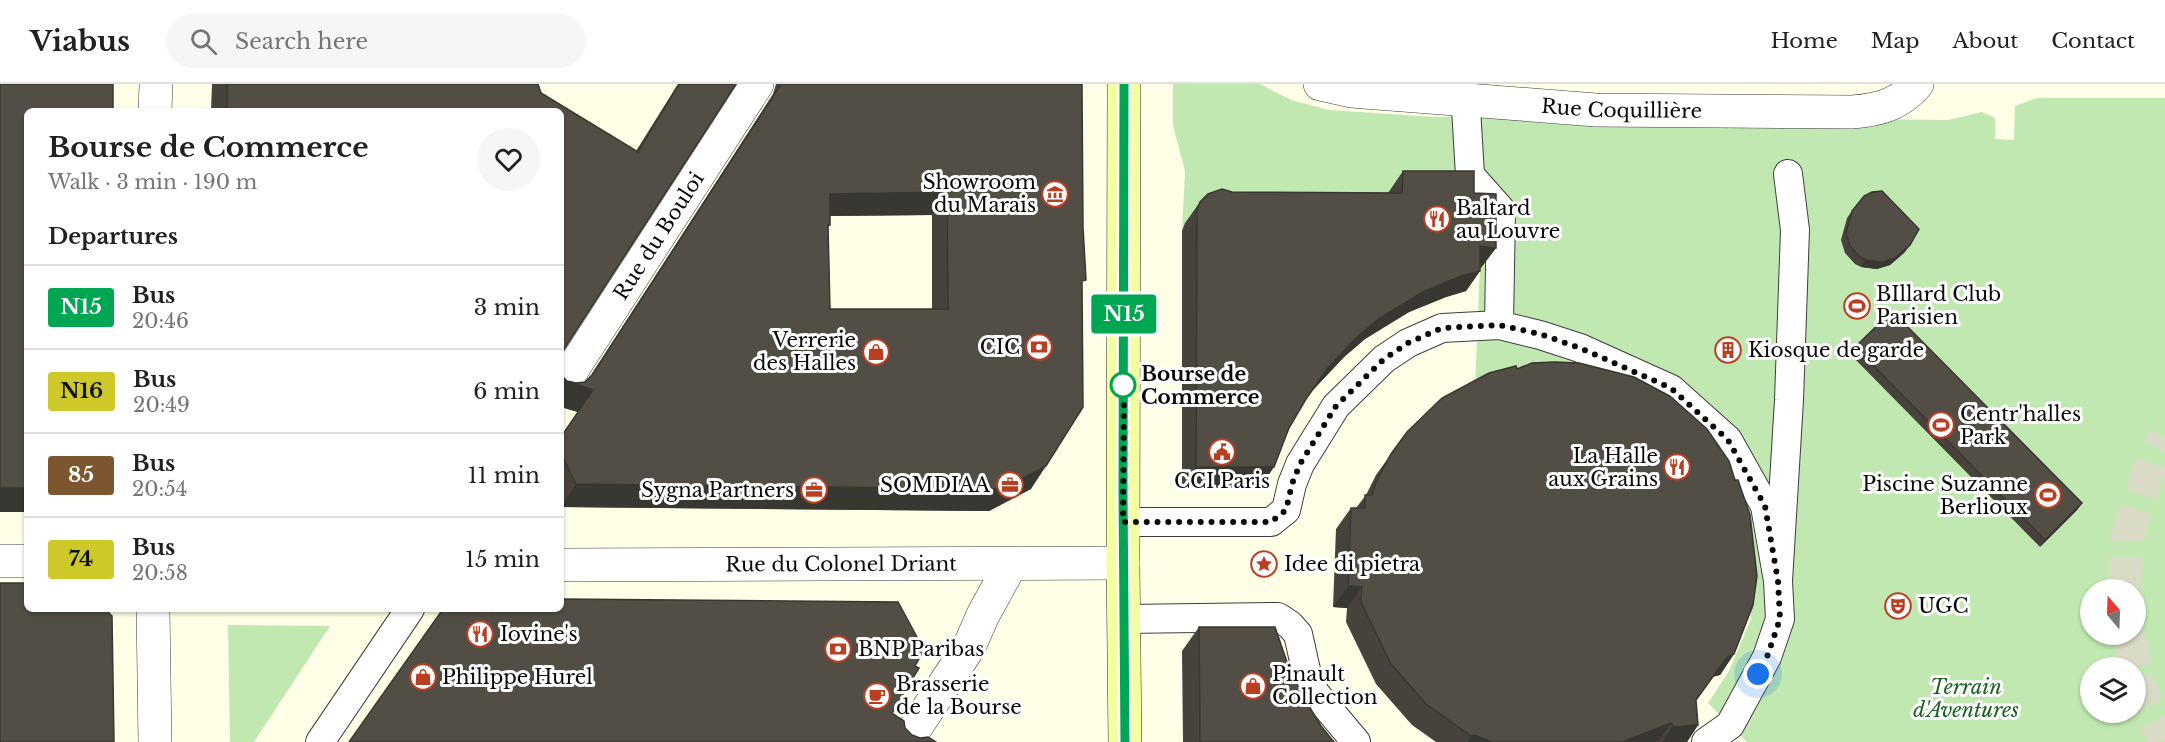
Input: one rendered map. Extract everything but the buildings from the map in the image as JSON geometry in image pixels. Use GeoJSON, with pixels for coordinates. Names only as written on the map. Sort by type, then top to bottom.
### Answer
{"type":"FeatureCollection","features":[{"type":"Feature","properties":{"kind":"main road"},"geometry":{"type":"LineString","coordinates":[[1124,84],[1125,742]]}},
{"type":"Feature","properties":{"kind":"street"},"geometry":{"type":"LineString","coordinates":[[155,108],[156,84]]}},
{"type":"Feature","properties":{"kind":"street","name":"Rue du Bouloi"},"geometry":{"type":"LineString","coordinates":[[564,382],[757,84]]}},
{"type":"Feature","properties":{"kind":"street","name":"Rue Coquillière"},"geometry":{"type":"LineString","coordinates":[[1325,85],[1351,91],[1596,110],[1852,112],[1871,111],[1890,106],[1907,95],[1917,84]]}},
{"type":"Feature","properties":{"kind":"street"},"geometry":{"type":"LineString","coordinates":[[1466,108],[1470,175],[1501,210],[1499,325]]}},
{"type":"Feature","properties":{"kind":"street"},"geometry":{"type":"LineString","coordinates":[[1706,742],[1730,725],[1767,657],[1780,619],[1778,581],[1796,230],[1788,174]]}},
{"type":"Feature","properties":{"kind":"street"},"geometry":{"type":"LineString","coordinates":[[1123,522],[1271,522],[1286,510],[1292,484],[1300,464],[1336,406],[1384,359],[1408,343],[1442,328],[1499,325],[1540,334],[1580,348],[1671,388],[1728,440],[1765,506],[1778,581]]}},
{"type":"Feature","properties":{"kind":"street"},"geometry":{"type":"LineString","coordinates":[[0,561],[24,561]]}},
{"type":"Feature","properties":{"kind":"street","name":"Rue du Colonel Driant"},"geometry":{"type":"LineString","coordinates":[[564,565],[1123,563]]}},
{"type":"Feature","properties":{"kind":"street"},"geometry":{"type":"LineString","coordinates":[[906,742],[969,647],[983,615],[1011,564]]}},
{"type":"Feature","properties":{"kind":"street"},"geometry":{"type":"LineString","coordinates":[[153,612],[155,742]]}},
{"type":"Feature","properties":{"kind":"street"},"geometry":{"type":"LineString","coordinates":[[320,742],[408,612]]}},
{"type":"Feature","properties":{"kind":"street"},"geometry":{"type":"LineString","coordinates":[[1124,619],[1278,617],[1298,634],[1306,670],[1315,693],[1356,742]]}},
{"type":"Feature","properties":{"kind":"green space","name":"Terrain d'Aventures"},"geometry":{"type":"Polygon","coordinates":[[[1173,84],[1260,84],[1291,100],[1329,110],[1435,117],[1505,115],[1948,120],[1982,112],[1995,118],[1995,139],[2014,140],[2015,106],[2037,98],[2165,98],[2165,742],[1747,742],[1708,703],[1729,671],[1751,619],[1750,559],[1475,388],[1482,215],[1388,192],[1388,214],[1182,231],[1185,171],[1173,125],[1173,84]]]}},
{"type":"Feature","properties":{"kind":"green space"},"geometry":{"type":"Polygon","coordinates":[[[228,625],[330,626],[254,742],[230,742],[228,625]]]}},
{"type":"Feature","properties":{"kind":"tunnel"},"geometry":{"type":"LineString","coordinates":[[2125,579],[2127,537],[2152,461],[2165,437]]}},
{"type":"Feature","properties":{"kind":"tunnel"},"geometry":{"type":"LineString","coordinates":[[2131,645],[2133,657]]}},
{"type":"Feature","properties":{"kind":"tunnel"},"geometry":{"type":"LineString","coordinates":[[2146,701],[2165,740]]}},
{"type":"Feature","properties":{"kind":"bus line","name":"N15"},"geometry":{"type":"LineString","coordinates":[[1124,84],[1125,742]]}},
{"type":"Feature","properties":{"kind":"place","name":"Showroom du Marais"},"geometry":{"type":"Point","coordinates":[1055,194]}},
{"type":"Feature","properties":{"kind":"place","name":"Baltard au Louvre"},"geometry":{"type":"Point","coordinates":[1437,219]}},
{"type":"Feature","properties":{"kind":"place","name":"BIllard Club Parisien"},"geometry":{"type":"Point","coordinates":[1857,306]}},
{"type":"Feature","properties":{"kind":"place","name":"CIC"},"geometry":{"type":"Point","coordinates":[1039,347]}},
{"type":"Feature","properties":{"kind":"place","name":"Kiosque de garde"},"geometry":{"type":"Point","coordinates":[1728,350]}},
{"type":"Feature","properties":{"kind":"place","name":"Verrerie des Halles"},"geometry":{"type":"Point","coordinates":[876,352]}},
{"type":"Feature","properties":{"kind":"place","name":"Bourse de Commerce"},"geometry":{"type":"Point","coordinates":[1123,385]}},
{"type":"Feature","properties":{"kind":"place","name":"Centr'halles Park"},"geometry":{"type":"Point","coordinates":[1941,425]}},
{"type":"Feature","properties":{"kind":"place","name":"CCI Paris"},"geometry":{"type":"Point","coordinates":[1222,452]}},
{"type":"Feature","properties":{"kind":"place","name":"La Halle aux Grains"},"geometry":{"type":"Point","coordinates":[1677,467]}},
{"type":"Feature","properties":{"kind":"place","name":"SOMDIAA"},"geometry":{"type":"Point","coordinates":[1010,485]}},
{"type":"Feature","properties":{"kind":"place","name":"Sygna Partners"},"geometry":{"type":"Point","coordinates":[814,490]}},
{"type":"Feature","properties":{"kind":"place","name":"Piscine Suzanne Berlioux"},"geometry":{"type":"Point","coordinates":[2048,495]}},
{"type":"Feature","properties":{"kind":"place","name":"Idee di pietra"},"geometry":{"type":"Point","coordinates":[1264,564]}},
{"type":"Feature","properties":{"kind":"place","name":"UGC"},"geometry":{"type":"Point","coordinates":[1898,606]}},
{"type":"Feature","properties":{"kind":"place","name":"Iovine's"},"geometry":{"type":"Point","coordinates":[480,634]}},
{"type":"Feature","properties":{"kind":"place","name":"BNP Paribas"},"geometry":{"type":"Point","coordinates":[838,649]}},
{"type":"Feature","properties":{"kind":"place","name":"Philippe Hurel"},"geometry":{"type":"Point","coordinates":[423,677]}},
{"type":"Feature","properties":{"kind":"place","name":"Pinault Collection"},"geometry":{"type":"Point","coordinates":[1253,686]}},
{"type":"Feature","properties":{"kind":"place","name":"Brasserie de la Bourse"},"geometry":{"type":"Point","coordinates":[877,696]}},
{"type":"Feature","properties":{"kind":"route"},"geometry":{"type":"LineString","coordinates":[[1123,385],[1124,379],[1123,522],[1271,522],[1280,517],[1286,510],[1292,484],[1300,464],[1336,406],[1384,359],[1408,343],[1442,328],[1499,325],[1540,334],[1580,348],[1671,388],[1728,440],[1765,506],[1778,581],[1780,619],[1767,657],[1758,674]]}}]}
